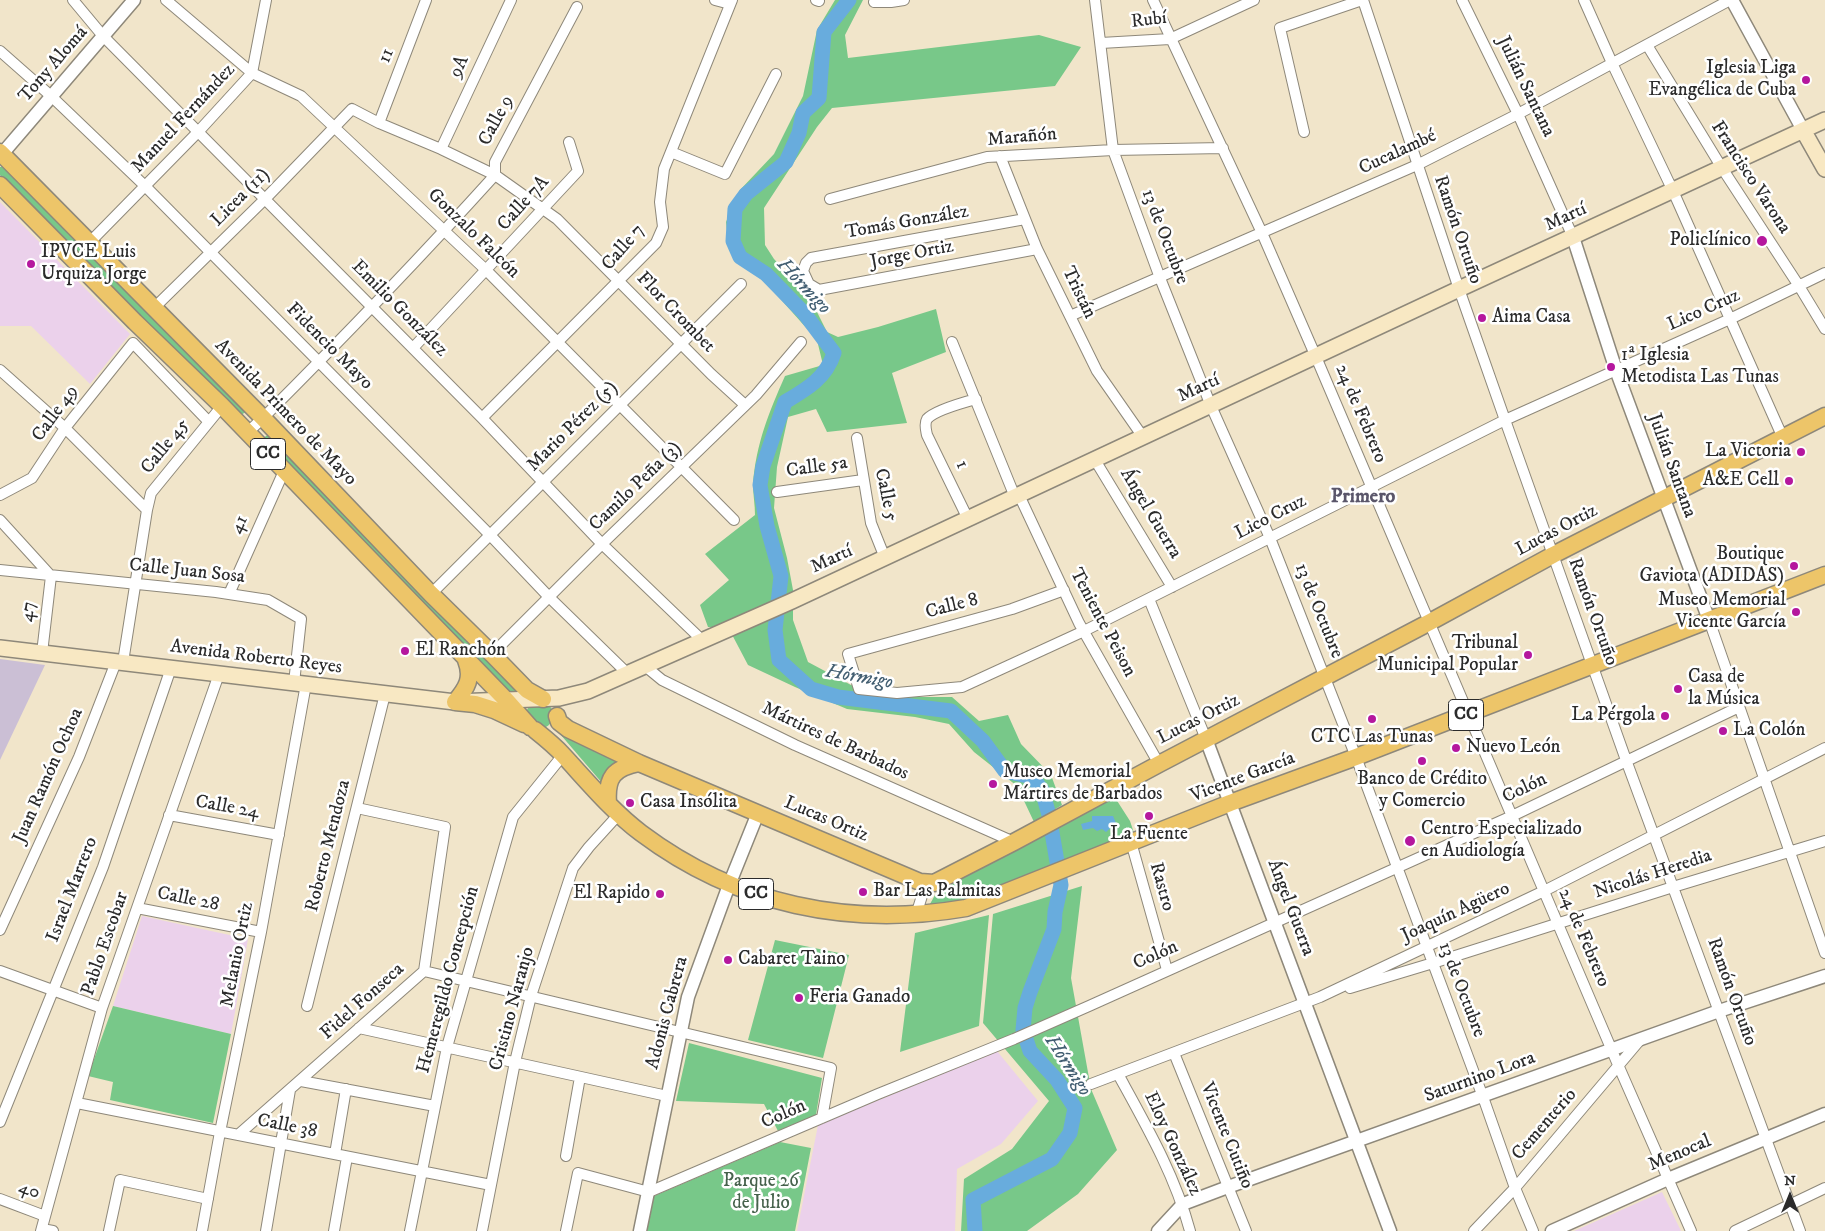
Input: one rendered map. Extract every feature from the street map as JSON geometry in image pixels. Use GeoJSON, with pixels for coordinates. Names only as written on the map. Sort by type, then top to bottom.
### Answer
{"type":"FeatureCollection","features":[{"type":"Feature","properties":{"kind":"main road","name":"Martí"},"geometry":{"type":"LineString","coordinates":[[557,716],[565,704],[588,691],[792,601],[1825,120]]}},
{"type":"Feature","properties":{"kind":"main road"},"geometry":{"type":"LineString","coordinates":[[1803,130],[1825,169]]}},
{"type":"Feature","properties":{"kind":"main road","name":"Avenida Primero de Mayo"},"geometry":{"type":"LineString","coordinates":[[1,153],[263,418],[431,594],[527,690],[543,699]]}},
{"type":"Feature","properties":{"kind":"main road","name":"CC"},"geometry":{"type":"LineString","coordinates":[[0,185],[135,322],[222,406],[533,729]]}},
{"type":"Feature","properties":{"kind":"main road","name":"Lucas Ortiz"},"geometry":{"type":"LineString","coordinates":[[557,716],[559,722],[568,729],[639,763],[926,883],[941,880],[1553,555],[1825,416]]}},
{"type":"Feature","properties":{"kind":"main road","name":"Vicente García"},"geometry":{"type":"LineString","coordinates":[[533,729],[563,754],[613,808],[641,833],[686,863],[729,885],[770,899],[818,911],[916,915],[966,908],[1230,803],[1356,757],[1825,575]]}},
{"type":"Feature","properties":{"kind":"main road","name":"Avenida Roberto Reyes"},"geometry":{"type":"LineString","coordinates":[[0,648],[455,702],[474,700],[507,701]]}},
{"type":"Feature","properties":{"kind":"main road"},"geometry":{"type":"LineString","coordinates":[[455,702],[468,684],[470,669],[466,660]]}},
{"type":"Feature","properties":{"kind":"main road","name":"Martí"},"geometry":{"type":"LineString","coordinates":[[507,701],[569,696],[588,691]]}},
{"type":"Feature","properties":{"kind":"main road"},"geometry":{"type":"LineString","coordinates":[[455,702],[475,704],[494,710],[533,729],[544,731],[549,729],[556,721],[557,716],[553,705],[543,699],[533,701],[526,709],[525,719],[533,729]]}},
{"type":"Feature","properties":{"kind":"main road"},"geometry":{"type":"LineString","coordinates":[[613,808],[607,790],[610,780],[624,766],[639,763]]}},
{"type":"Feature","properties":{"kind":"street","name":"Emilio González"},"geometry":{"type":"LineString","coordinates":[[73,0],[103,36],[482,418],[602,544],[703,641]]}},
{"type":"Feature","properties":{"kind":"street","name":"Tony Alomá"},"geometry":{"type":"LineString","coordinates":[[1,153],[134,0]]}},
{"type":"Feature","properties":{"kind":"street","name":"Gonzalo Falcón"},"geometry":{"type":"LineString","coordinates":[[166,0],[252,73],[301,96],[487,271],[734,520]]}},
{"type":"Feature","properties":{"kind":"street","name":"Manuel Fernández"},"geometry":{"type":"LineString","coordinates":[[90,242],[198,132],[252,73],[266,0]]}},
{"type":"Feature","properties":{"kind":"street","name":"11"},"geometry":{"type":"LineString","coordinates":[[379,124],[426,0]]}},
{"type":"Feature","properties":{"kind":"street","name":"9A"},"geometry":{"type":"LineString","coordinates":[[441,149],[511,0]]}},
{"type":"Feature","properties":{"kind":"street"},"geometry":{"type":"LineString","coordinates":[[715,0],[731,2]]}},
{"type":"Feature","properties":{"kind":"street"},"geometry":{"type":"LineString","coordinates":[[874,1],[891,2],[904,0]]}},
{"type":"Feature","properties":{"kind":"street","name":"13 de Octubre"},"geometry":{"type":"LineString","coordinates":[[1094,0],[1101,43],[1113,150],[1160,278],[1212,406],[1270,538],[1325,677],[1483,1097],[1515,1188],[1533,1231]]}},
{"type":"Feature","properties":{"kind":"street","name":"24 de Febrero"},"geometry":{"type":"LineString","coordinates":[[1153,0],[1170,39],[1179,52],[1262,233],[1611,1049],[1691,1231]]}},
{"type":"Feature","properties":{"kind":"street","name":"Rubí"},"geometry":{"type":"LineString","coordinates":[[1101,43],[1170,39],[1254,0]]}},
{"type":"Feature","properties":{"kind":"street"},"geometry":{"type":"LineString","coordinates":[[1304,132],[1280,28],[1362,0]]}},
{"type":"Feature","properties":{"kind":"street","name":"Ramón Ortuño"},"geometry":{"type":"LineString","coordinates":[[1362,0],[1459,289],[1553,555],[1626,760],[1800,1231]]}},
{"type":"Feature","properties":{"kind":"street","name":"Julián Santana"},"geometry":{"type":"LineString","coordinates":[[1462,0],[1518,114],[1573,238],[1616,370],[1709,620],[1825,953]]}},
{"type":"Feature","properties":{"kind":"street"},"geometry":{"type":"LineString","coordinates":[[1584,0],[1612,64],[1673,191],[1782,438]]}},
{"type":"Feature","properties":{"kind":"street"},"geometry":{"type":"LineString","coordinates":[[1731,0],[1803,130]]}},
{"type":"Feature","properties":{"kind":"street","name":"Cucalambé"},"geometry":{"type":"LineString","coordinates":[[1070,316],[1417,164],[1518,114],[1731,0]]}},
{"type":"Feature","properties":{"kind":"street","name":"Calle 7"},"geometry":{"type":"LineString","coordinates":[[482,418],[656,244],[663,227],[660,202],[664,169],[731,2]]}},
{"type":"Feature","properties":{"kind":"street","name":"Calle 9"},"geometry":{"type":"LineString","coordinates":[[247,433],[372,307],[445,231],[495,175],[495,162],[577,7]]}},
{"type":"Feature","properties":{"kind":"street","name":"Francisco Varona"},"geometry":{"type":"LineString","coordinates":[[1647,45],[1722,168],[1825,329]]}},
{"type":"Feature","properties":{"kind":"street","name":"Fidencio Mayo"},"geometry":{"type":"LineString","coordinates":[[0,51],[51,96],[145,186],[490,535],[548,597],[628,674]]}},
{"type":"Feature","properties":{"kind":"street"},"geometry":{"type":"LineString","coordinates":[[671,152],[726,174],[776,74]]}},
{"type":"Feature","properties":{"kind":"street","name":"Flor Crombet"},"geometry":{"type":"LineString","coordinates":[[350,110],[352,109],[379,124],[441,149],[495,175],[557,219],[681,344],[745,405]]}},
{"type":"Feature","properties":{"kind":"street","name":"Licea (11)"},"geometry":{"type":"LineString","coordinates":[[154,308],[265,199],[334,129],[350,110]]}},
{"type":"Feature","properties":{"kind":"street","name":"Calle 7A"},"geometry":{"type":"LineString","coordinates":[[413,348],[487,271],[578,171],[569,142]]}},
{"type":"Feature","properties":{"kind":"street","name":"Marañón"},"geometry":{"type":"LineString","coordinates":[[830,198],[987,157],[1113,150],[1223,148]]}},
{"type":"Feature","properties":{"kind":"street","name":"Tristán"},"geometry":{"type":"LineString","coordinates":[[1000,156],[1037,249],[1097,371],[1143,437]]}},
{"type":"Feature","properties":{"kind":"street","name":"Tomás González"},"geometry":{"type":"LineString","coordinates":[[803,271],[810,258],[1025,219]]}},
{"type":"Feature","properties":{"kind":"street","name":"Jorge Ortiz"},"geometry":{"type":"LineString","coordinates":[[803,271],[808,284],[819,290],[1037,249]]}},
{"type":"Feature","properties":{"kind":"street","name":"Lico Cruz"},"geometry":{"type":"LineString","coordinates":[[859,689],[897,693],[962,687],[1084,631],[1505,420],[1730,319],[1825,273]]}},
{"type":"Feature","properties":{"kind":"street","name":"Mario Pérez (5)"},"geometry":{"type":"LineString","coordinates":[[431,594],[741,284]]}},
{"type":"Feature","properties":{"kind":"street","name":"Camilo Peña (3)"},"geometry":{"type":"LineString","coordinates":[[492,654],[745,405],[801,342]]}},
{"type":"Feature","properties":{"kind":"street","name":"Teniente Peison"},"geometry":{"type":"LineString","coordinates":[[952,342],[1017,496],[1084,631],[1159,764]]}},
{"type":"Feature","properties":{"kind":"street","name":"Calle 49"},"geometry":{"type":"LineString","coordinates":[[0,495],[32,478],[66,428],[133,343],[209,422]]}},
{"type":"Feature","properties":{"kind":"street"},"geometry":{"type":"LineString","coordinates":[[0,370],[66,428],[147,510]]}},
{"type":"Feature","properties":{"kind":"street","name":"1"},"geometry":{"type":"LineString","coordinates":[[968,519],[927,435],[925,425],[928,419],[935,414],[976,399]]}},
{"type":"Feature","properties":{"kind":"street","name":"Calle 45"},"geometry":{"type":"LineString","coordinates":[[119,662],[151,493],[222,406]]}},
{"type":"Feature","properties":{"kind":"street","name":"Calle 5"},"geometry":{"type":"LineString","coordinates":[[856,438],[871,523],[885,558]]}},
{"type":"Feature","properties":{"kind":"street","name":"Ángel Guerra"},"geometry":{"type":"LineString","coordinates":[[1095,460],[1172,587]]}},
{"type":"Feature","properties":{"kind":"street","name":"41"},"geometry":{"type":"LineString","coordinates":[[229,594],[284,471]]}},
{"type":"Feature","properties":{"kind":"street","name":"Calle 5a"},"geometry":{"type":"LineString","coordinates":[[777,492],[863,480]]}},
{"type":"Feature","properties":{"kind":"street"},"geometry":{"type":"LineString","coordinates":[[0,520],[51,576]]}},
{"type":"Feature","properties":{"kind":"street","name":"Calle Juan Sosa"},"geometry":{"type":"LineString","coordinates":[[0,570],[229,594],[268,600],[300,619],[300,684]]}},
{"type":"Feature","properties":{"kind":"street","name":"47"},"geometry":{"type":"LineString","coordinates":[[42,653],[51,576]]}},
{"type":"Feature","properties":{"kind":"street","name":"Calle 8"},"geometry":{"type":"LineString","coordinates":[[859,689],[848,654],[1012,609],[1064,590]]}},
{"type":"Feature","properties":{"kind":"street","name":"Ángel Guerra"},"geometry":{"type":"LineString","coordinates":[[1149,599],[1206,739],[1390,1231]]}},
{"type":"Feature","properties":{"kind":"street","name":"Juan Ramón Ochoa"},"geometry":{"type":"LineString","coordinates":[[0,930],[80,757],[119,662]]}},
{"type":"Feature","properties":{"kind":"street","name":"Mártires de Barbados"},"geometry":{"type":"LineString","coordinates":[[645,666],[662,680],[795,744],[1014,842]]}},
{"type":"Feature","properties":{"kind":"street","name":"Israel Marrero"},"geometry":{"type":"LineString","coordinates":[[0,1122],[102,867],[171,668]]}},
{"type":"Feature","properties":{"kind":"street","name":"Pablo Escobar"},"geometry":{"type":"LineString","coordinates":[[42,1230],[102,1008],[219,674]]}},
{"type":"Feature","properties":{"kind":"street","name":"Melanio Ortiz"},"geometry":{"type":"LineString","coordinates":[[202,1231],[279,834],[300,684]]}},
{"type":"Feature","properties":{"kind":"street","name":"Roberto Mendoza"},"geometry":{"type":"LineString","coordinates":[[307,1006],[385,694]]}},
{"type":"Feature","properties":{"kind":"street","name":"Colón"},"geometry":{"type":"LineString","coordinates":[[649,1192],[1042,1027],[1512,816],[1739,707]]}},
{"type":"Feature","properties":{"kind":"street","name":"Joaquín Agüero"},"geometry":{"type":"LineString","coordinates":[[1091,1084],[1320,997],[1544,891],[1825,748]]}},
{"type":"Feature","properties":{"kind":"street","name":"Hemeregildo Concepción"},"geometry":{"type":"LineString","coordinates":[[410,1231],[447,1047],[513,817],[563,754]]}},
{"type":"Feature","properties":{"kind":"street","name":"Fidel Fonseca"},"geometry":{"type":"LineString","coordinates":[[238,1135],[424,971],[445,827],[357,808]]}},
{"type":"Feature","properties":{"kind":"street","name":"Cristino Naranjo"},"geometry":{"type":"LineString","coordinates":[[482,1231],[515,1062],[531,996],[573,868],[589,847],[613,808]]}},
{"type":"Feature","properties":{"kind":"street","name":"Adonis Cabrera"},"geometry":{"type":"LineString","coordinates":[[640,1231],[666,1096],[688,998],[729,885],[758,813]]}},
{"type":"Feature","properties":{"kind":"street","name":"Calle 24"},"geometry":{"type":"LineString","coordinates":[[170,815],[279,834]]}},
{"type":"Feature","properties":{"kind":"street","name":"Nicolás Heredia"},"geometry":{"type":"LineString","coordinates":[[1320,997],[1433,964],[1673,887],[1825,841]]}},
{"type":"Feature","properties":{"kind":"street","name":"Rastro"},"geometry":{"type":"LineString","coordinates":[[1131,842],[1166,970]]}},
{"type":"Feature","properties":{"kind":"street"},"geometry":{"type":"LineString","coordinates":[[916,915],[926,883]]}},
{"type":"Feature","properties":{"kind":"street","name":"Calle 28"},"geometry":{"type":"LineString","coordinates":[[138,908],[261,932]]}},
{"type":"Feature","properties":{"kind":"street"},"geometry":{"type":"LineString","coordinates":[[0,971],[102,1008]]}},
{"type":"Feature","properties":{"kind":"street"},"geometry":{"type":"LineString","coordinates":[[424,971],[831,1068],[822,1118]]}},
{"type":"Feature","properties":{"kind":"street","name":"Saturnino Lora"},"geometry":{"type":"LineString","coordinates":[[1158,1231],[1183,1204],[1483,1097],[1611,1049],[1825,976]]}},
{"type":"Feature","properties":{"kind":"street"},"geometry":{"type":"LineString","coordinates":[[359,1028],[666,1096]]}},
{"type":"Feature","properties":{"kind":"street","name":"Cementerio"},"geometry":{"type":"LineString","coordinates":[[1474,1231],[1515,1188],[1640,1040]]}},
{"type":"Feature","properties":{"kind":"street","name":"Vicente Cutiño"},"geometry":{"type":"LineString","coordinates":[[1174,1053],[1246,1231]]}},
{"type":"Feature","properties":{"kind":"street","name":"Eloy González"},"geometry":{"type":"LineString","coordinates":[[1118,1074],[1156,1142],[1183,1204],[1190,1231]]}},
{"type":"Feature","properties":{"kind":"street"},"geometry":{"type":"LineString","coordinates":[[566,1156],[580,1077]]}},
{"type":"Feature","properties":{"kind":"street"},"geometry":{"type":"LineString","coordinates":[[301,1081],[435,1106]]}},
{"type":"Feature","properties":{"kind":"street"},"geometry":{"type":"LineString","coordinates":[[334,1154],[346,1089]]}},
{"type":"Feature","properties":{"kind":"street"},"geometry":{"type":"LineString","coordinates":[[266,1231],[290,1090]]}},
{"type":"Feature","properties":{"kind":"street","name":"Calle 38"},"geometry":{"type":"LineString","coordinates":[[77,1102],[491,1185]]}},
{"type":"Feature","properties":{"kind":"street","name":"Menocal"},"geometry":{"type":"LineString","coordinates":[[1552,1231],[1825,1114]]}},
{"type":"Feature","properties":{"kind":"street"},"geometry":{"type":"LineString","coordinates":[[334,1231],[347,1156]]}},
{"type":"Feature","properties":{"kind":"street"},"geometry":{"type":"LineString","coordinates":[[566,1231],[578,1173],[649,1192]]}},
{"type":"Feature","properties":{"kind":"street"},"geometry":{"type":"LineString","coordinates":[[109,1231],[120,1180],[208,1199]]}},
{"type":"Feature","properties":{"kind":"street"},"geometry":{"type":"LineString","coordinates":[[1735,1231],[1825,1188]]}},
{"type":"Feature","properties":{"kind":"street","name":"40"},"geometry":{"type":"LineString","coordinates":[[0,1199],[45,1216]]}},
{"type":"Feature","properties":{"kind":"street","name":"40"},"geometry":{"type":"LineString","coordinates":[[42,1230],[53,1231]]}},
{"type":"Feature","properties":{"kind":"shaded area","name":"IPVCE Luis Urquiza Jorge"},"geometry":{"type":"Polygon","coordinates":[[[0,202],[130,334],[90,384],[31,326],[0,326],[0,202]]]}},
{"type":"Feature","properties":{"kind":"shaded area"},"geometry":{"type":"Polygon","coordinates":[[[0,659],[45,665],[0,760],[0,659]]]}},
{"type":"Feature","properties":{"kind":"shaded area"},"geometry":{"type":"Polygon","coordinates":[[[142,916],[248,939],[231,1034],[113,1006],[142,916]]]}},
{"type":"Feature","properties":{"kind":"shaded area"},"geometry":{"type":"Polygon","coordinates":[[[997,1051],[1038,1101],[1001,1144],[957,1169],[955,1231],[797,1231],[818,1125],[997,1051]]]}},
{"type":"Feature","properties":{"kind":"shaded area"},"geometry":{"type":"Polygon","coordinates":[[[1662,1192],[1681,1231],[1574,1231],[1662,1192]]]}},
{"type":"Feature","properties":{"kind":"green space"},"geometry":{"type":"Polygon","coordinates":[[[835,0],[863,0],[845,35],[848,58],[1039,35],[1081,47],[1055,86],[832,108],[817,127],[764,208],[765,245],[774,259],[810,298],[827,332],[838,337],[936,309],[946,352],[892,373],[907,423],[827,432],[816,409],[788,417],[777,467],[774,508],[793,590],[793,620],[808,662],[851,685],[912,697],[952,697],[979,721],[1008,715],[1021,744],[1051,775],[1062,805],[1034,822],[1017,786],[974,752],[949,724],[915,717],[847,709],[748,665],[728,627],[708,627],[700,605],[729,580],[705,554],[755,515],[753,484],[757,455],[769,415],[785,376],[823,365],[817,340],[768,285],[729,250],[726,222],[740,190],[774,154],[803,96],[817,30],[835,0]]]}},
{"type":"Feature","properties":{"kind":"green space"},"geometry":{"type":"Polygon","coordinates":[[[0,167],[246,412],[239,416],[0,175],[0,167]]]}},
{"type":"Feature","properties":{"kind":"green space"},"geometry":{"type":"Polygon","coordinates":[[[268,435],[523,695],[513,697],[261,439],[268,435]]]}},
{"type":"Feature","properties":{"kind":"green space"},"geometry":{"type":"Polygon","coordinates":[[[549,705],[553,713],[551,723],[541,729],[526,711],[529,707],[549,705]]]}},
{"type":"Feature","properties":{"kind":"green space"},"geometry":{"type":"Polygon","coordinates":[[[561,731],[619,759],[603,784],[560,734],[561,731]]]}},
{"type":"Feature","properties":{"kind":"green space"},"geometry":{"type":"Polygon","coordinates":[[[1114,796],[1130,821],[1134,833],[970,899],[948,904],[930,904],[935,895],[951,882],[1114,796]]]}},
{"type":"Feature","properties":{"kind":"green space"},"geometry":{"type":"Polygon","coordinates":[[[1082,886],[1071,978],[1091,1089],[1117,1150],[1078,1194],[1027,1231],[961,1231],[964,1179],[1012,1149],[1049,1101],[983,1023],[993,914],[1082,886]]]}},
{"type":"Feature","properties":{"kind":"green space"},"geometry":{"type":"Polygon","coordinates":[[[989,915],[979,1026],[900,1052],[915,933],[989,915]]]}},
{"type":"Feature","properties":{"kind":"green space","name":"Feria Ganado"},"geometry":{"type":"Polygon","coordinates":[[[775,940],[849,955],[823,1058],[748,1040],[775,940]]]}},
{"type":"Feature","properties":{"kind":"green space"},"geometry":{"type":"Polygon","coordinates":[[[113,1006],[231,1034],[213,1123],[110,1100],[113,1082],[88,1076],[113,1006]]]}},
{"type":"Feature","properties":{"kind":"green space"},"geometry":{"type":"Polygon","coordinates":[[[689,1043],[822,1078],[816,1115],[778,1131],[764,1104],[676,1101],[689,1043]]]}},
{"type":"Feature","properties":{"kind":"green space","name":"Parque 26 de Julio"},"geometry":{"type":"Polygon","coordinates":[[[780,1142],[811,1148],[795,1231],[647,1231],[654,1196],[780,1142]]]}},
{"type":"Feature","properties":{"kind":"water"},"geometry":{"type":"Polygon","coordinates":[[[1092,816],[1113,816],[1116,823],[1106,832],[1102,829],[1097,831],[1093,828],[1083,830],[1081,824],[1092,821],[1092,816]]]}},
{"type":"Feature","properties":{"kind":"waterway","name":"Hórmigo"},"geometry":{"type":"LineString","coordinates":[[849,0],[824,32],[819,98],[803,113],[799,133],[786,162],[746,194],[735,209],[733,241],[740,257],[766,274],[804,313],[834,353],[821,376],[785,402],[763,466],[760,485],[767,526],[781,576],[775,630],[779,660],[811,689],[838,697],[951,711],[983,741],[1005,771],[1032,777],[1042,790],[1049,815],[1061,885],[1055,912],[1054,929],[1025,1008],[1023,1030],[1030,1051],[1057,1080],[1075,1108],[1070,1133],[1052,1159],[973,1200],[975,1231]]}},
{"type":"Feature","properties":{"kind":"place","name":"Iglesia Liga Evangélica de Cuba"},"geometry":{"type":"Point","coordinates":[1806,80]}},
{"type":"Feature","properties":{"kind":"place","name":"Policlínico"},"geometry":{"type":"Point","coordinates":[1762,241]}},
{"type":"Feature","properties":{"kind":"place","name":"IPVCE Luis Urquiza Jorge"},"geometry":{"type":"Point","coordinates":[31,264]}},
{"type":"Feature","properties":{"kind":"place","name":"Aima Casa"},"geometry":{"type":"Point","coordinates":[1482,318]}},
{"type":"Feature","properties":{"kind":"place","name":"1ª Iglesia Metodista Las Tunas"},"geometry":{"type":"Point","coordinates":[1611,367]}},
{"type":"Feature","properties":{"kind":"place","name":"La Victoria"},"geometry":{"type":"Point","coordinates":[1801,452]}},
{"type":"Feature","properties":{"kind":"place","name":"A&E Cell"},"geometry":{"type":"Point","coordinates":[1789,481]}},
{"type":"Feature","properties":{"kind":"place","name":"Boutique Gaviota (ADIDAS)"},"geometry":{"type":"Point","coordinates":[1794,566]}},
{"type":"Feature","properties":{"kind":"place","name":"Museo Memorial Vicente García"},"geometry":{"type":"Point","coordinates":[1796,612]}},
{"type":"Feature","properties":{"kind":"place","name":"El Ranchón"},"geometry":{"type":"Point","coordinates":[405,651]}},
{"type":"Feature","properties":{"kind":"place","name":"Tribunal Municipal Popular"},"geometry":{"type":"Point","coordinates":[1528,655]}},
{"type":"Feature","properties":{"kind":"place","name":"Casa de la Música"},"geometry":{"type":"Point","coordinates":[1678,689]}},
{"type":"Feature","properties":{"kind":"place","name":"La Pérgola"},"geometry":{"type":"Point","coordinates":[1665,716]}},
{"type":"Feature","properties":{"kind":"place","name":"CTC Las Tunas"},"geometry":{"type":"Point","coordinates":[1372,719]}},
{"type":"Feature","properties":{"kind":"place","name":"La Colón"},"geometry":{"type":"Point","coordinates":[1723,731]}},
{"type":"Feature","properties":{"kind":"place","name":"Nuevo León"},"geometry":{"type":"Point","coordinates":[1456,748]}},
{"type":"Feature","properties":{"kind":"place","name":"Banco de Crédito y Comercio"},"geometry":{"type":"Point","coordinates":[1422,761]}},
{"type":"Feature","properties":{"kind":"place","name":"Museo Memorial Mártires de Barbados"},"geometry":{"type":"Point","coordinates":[993,784]}},
{"type":"Feature","properties":{"kind":"place","name":"Casa Insólita"},"geometry":{"type":"Point","coordinates":[630,803]}},
{"type":"Feature","properties":{"kind":"place","name":"La Fuente"},"geometry":{"type":"Point","coordinates":[1149,816]}},
{"type":"Feature","properties":{"kind":"place","name":"Centro Especializado en Audiología"},"geometry":{"type":"Point","coordinates":[1410,841]}},
{"type":"Feature","properties":{"kind":"place","name":"Bar Las Palmitas"},"geometry":{"type":"Point","coordinates":[863,892]}},
{"type":"Feature","properties":{"kind":"place","name":"El Rapido"},"geometry":{"type":"Point","coordinates":[660,894]}},
{"type":"Feature","properties":{"kind":"place","name":"Cabaret Taino"},"geometry":{"type":"Point","coordinates":[728,960]}},
{"type":"Feature","properties":{"kind":"place","name":"Feria Ganado"},"geometry":{"type":"Point","coordinates":[799,998]}},
{"type":"Feature","properties":{"kind":"district","name":"Primero"},"geometry":{"type":"Point","coordinates":[1363,498]}}]}
